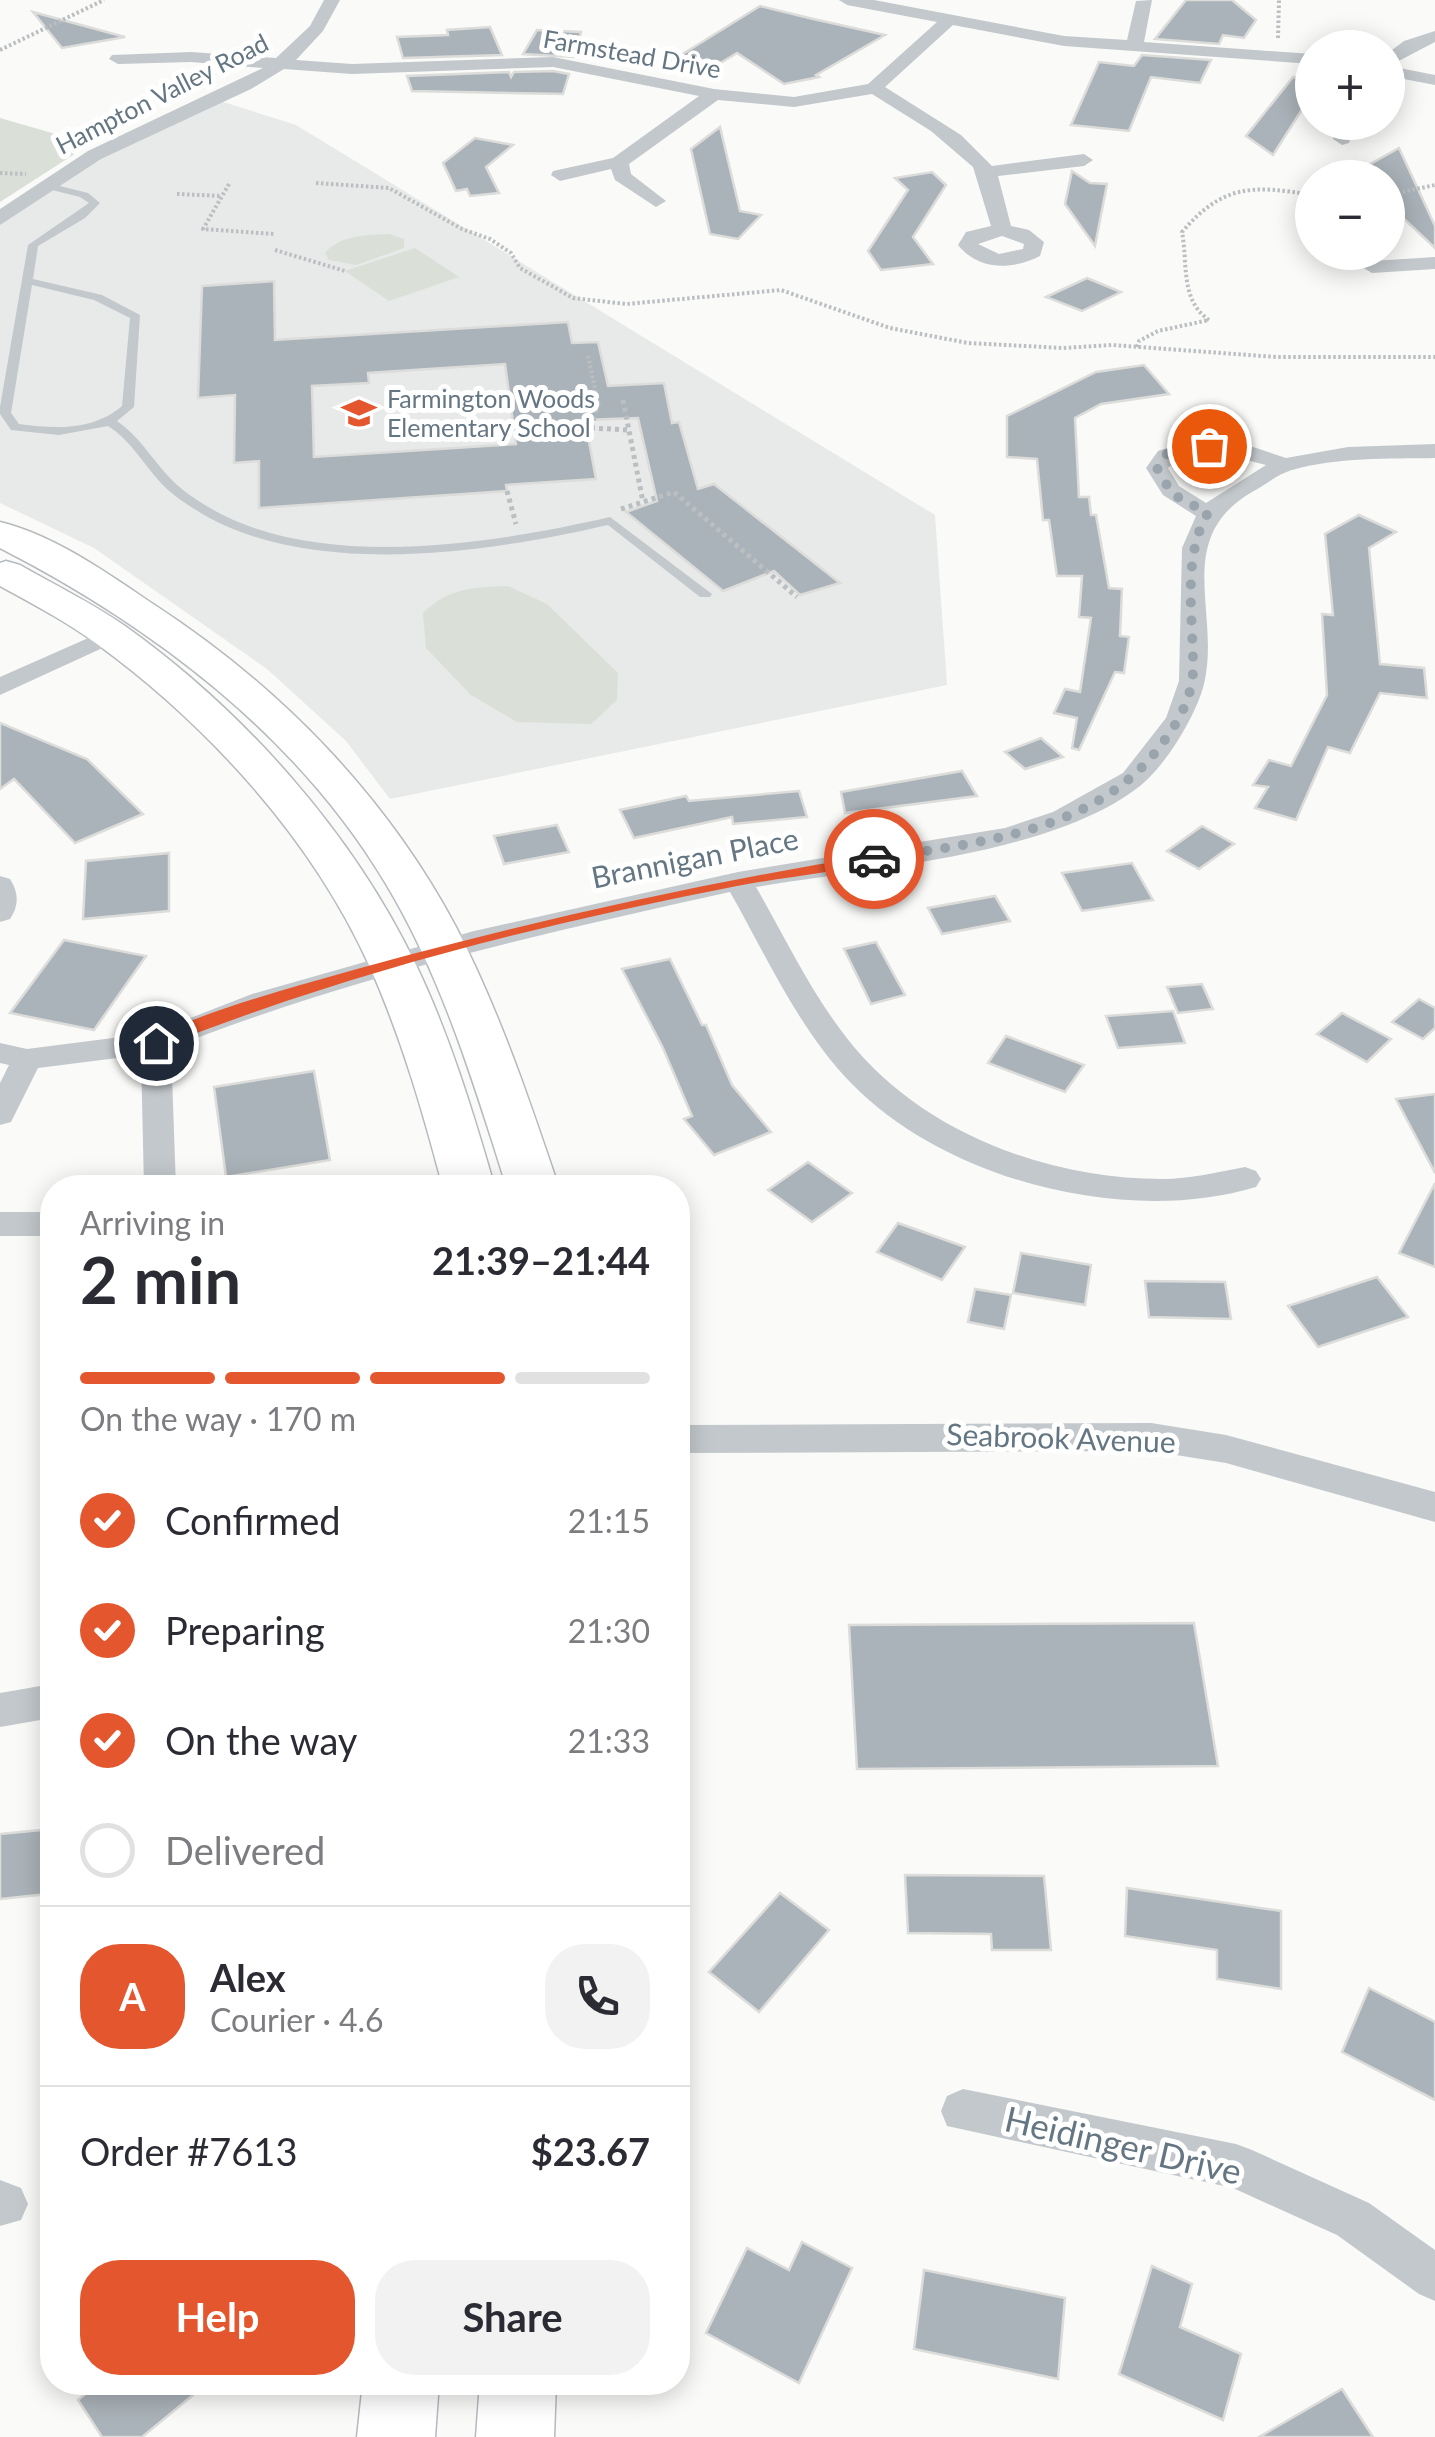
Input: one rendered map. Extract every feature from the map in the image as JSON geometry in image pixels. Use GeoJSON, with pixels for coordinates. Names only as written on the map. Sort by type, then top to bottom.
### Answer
{"type":"FeatureCollection","features":[{"type":"Feature","properties":{"kind":"main road"},"geometry":{"type":"LineString","coordinates":[[0,533],[106,589],[147,616],[248,696],[304,752],[385,847],[442,949],[476,1024],[528,1175]]}},
{"type":"Feature","properties":{"kind":"main road"},"geometry":{"type":"LineString","coordinates":[[0,570],[111,635],[184,698],[257,770],[344,880],[391,961],[443,1097],[465,1175]]}},
{"type":"Feature","properties":{"kind":"main road"},"geometry":{"type":"LineString","coordinates":[[396,2437],[400,2395]]}},
{"type":"Feature","properties":{"kind":"main road"},"geometry":{"type":"LineString","coordinates":[[515,2437],[517,2395]]}},
{"type":"Feature","properties":{"kind":"street","name":"Hampton Valley Road"},"geometry":{"type":"LineString","coordinates":[[0,219],[38,179],[214,99],[281,63],[323,22],[332,0]]}},
{"type":"Feature","properties":{"kind":"street"},"geometry":{"type":"LineString","coordinates":[[847,0],[1064,41],[1295,58]]}},
{"type":"Feature","properties":{"kind":"street"},"geometry":{"type":"LineString","coordinates":[[1134,48],[1144,1]]}},
{"type":"Feature","properties":{"kind":"street","name":"Farmstead Drive"},"geometry":{"type":"LineString","coordinates":[[118,59],[191,57],[393,69],[553,62],[714,94],[794,102],[840,98],[874,88],[948,21]]}},
{"type":"Feature","properties":{"kind":"street"},"geometry":{"type":"LineString","coordinates":[[1405,49],[1435,36]]}},
{"type":"Feature","properties":{"kind":"street"},"geometry":{"type":"LineString","coordinates":[[1405,74],[1435,80]]}},
{"type":"Feature","properties":{"kind":"street"},"geometry":{"type":"LineString","coordinates":[[874,88],[930,121],[988,172],[1002,230]]}},
{"type":"Feature","properties":{"kind":"street"},"geometry":{"type":"LineString","coordinates":[[560,174],[620,162],[714,94]]}},
{"type":"Feature","properties":{"kind":"street"},"geometry":{"type":"LineString","coordinates":[[988,172],[1084,160]]}},
{"type":"Feature","properties":{"kind":"street"},"geometry":{"type":"LineString","coordinates":[[620,162],[622,176],[656,200]]}},
{"type":"Feature","properties":{"kind":"street"},"geometry":{"type":"LineString","coordinates":[[1405,264],[1435,262]]}},
{"type":"Feature","properties":{"kind":"street"},"geometry":{"type":"LineString","coordinates":[[1283,465],[1232,447],[1193,446],[1167,454],[1157,468],[1172,494],[1208,513],[1246,485],[1283,465],[1348,454],[1435,451]]}},
{"type":"Feature","properties":{"kind":"street","name":"Brannigan Place"},"geometry":{"type":"LineString","coordinates":[[13,1056],[156,1043],[262,1001],[391,961],[610,908],[738,882],[1009,836],[1082,810],[1132,779],[1170,733],[1188,694],[1192,674],[1194,548],[1208,513]]}},
{"type":"Feature","properties":{"kind":"street"},"geometry":{"type":"LineString","coordinates":[[0,687],[111,635]]}},
{"type":"Feature","properties":{"kind":"street"},"geometry":{"type":"LineString","coordinates":[[738,882],[838,1048],[879,1090],[940,1134],[1026,1168],[1093,1184],[1162,1191],[1245,1179]]}},
{"type":"Feature","properties":{"kind":"street"},"geometry":{"type":"LineString","coordinates":[[0,885],[4,904],[0,914]]}},
{"type":"Feature","properties":{"kind":"street"},"geometry":{"type":"LineString","coordinates":[[156,1043],[160,1175]]}},
{"type":"Feature","properties":{"kind":"street"},"geometry":{"type":"LineString","coordinates":[[0,1114],[13,1056]]}},
{"type":"Feature","properties":{"kind":"street"},"geometry":{"type":"LineString","coordinates":[[0,1224],[40,1224]]}},
{"type":"Feature","properties":{"kind":"street","name":"Seabrook Avenue"},"geometry":{"type":"LineString","coordinates":[[690,1438],[1151,1437],[1226,1448],[1435,1508]]}},
{"type":"Feature","properties":{"kind":"street"},"geometry":{"type":"LineString","coordinates":[[0,1710],[40,1703]]}},
{"type":"Feature","properties":{"kind":"street","name":"Heidinger Drive"},"geometry":{"type":"LineString","coordinates":[[964,2111],[1236,2166],[1353,2219],[1435,2278]]}},
{"type":"Feature","properties":{"kind":"lane"},"geometry":{"type":"LineString","coordinates":[[28,280],[90,295],[124,307],[136,317],[128,407],[118,417],[48,432],[15,427],[5,413],[33,245],[44,235],[86,215],[96,203],[84,194],[38,179]]}},
{"type":"Feature","properties":{"kind":"lane"},"geometry":{"type":"LineString","coordinates":[[108,421],[132,435],[166,481],[208,512],[263,538],[340,552],[545,538],[610,521],[705,594]]}},
{"type":"Feature","properties":{"kind":"path"},"geometry":{"type":"LineString","coordinates":[[0,50],[104,0]]}},
{"type":"Feature","properties":{"kind":"path"},"geometry":{"type":"LineString","coordinates":[[1276,56],[1278,0]]}},
{"type":"Feature","properties":{"kind":"path"},"geometry":{"type":"LineString","coordinates":[[0,173],[38,179]]}},
{"type":"Feature","properties":{"kind":"path"},"geometry":{"type":"LineString","coordinates":[[316,183],[390,188],[462,230],[490,239],[512,253],[520,268],[573,298],[626,304],[781,290],[803,294],[892,329],[928,337],[1276,357],[1435,356]]}},
{"type":"Feature","properties":{"kind":"path"},"geometry":{"type":"LineString","coordinates":[[229,184],[204,229],[274,234]]}},
{"type":"Feature","properties":{"kind":"path"},"geometry":{"type":"LineString","coordinates":[[1405,191],[1435,185]]}},
{"type":"Feature","properties":{"kind":"path"},"geometry":{"type":"LineString","coordinates":[[1137,347],[1139,341],[1158,332],[1209,320],[1190,306],[1186,298],[1188,271],[1182,232],[1217,196],[1252,189],[1295,193]]}},
{"type":"Feature","properties":{"kind":"path"},"geometry":{"type":"LineString","coordinates":[[177,194],[222,196]]}},
{"type":"Feature","properties":{"kind":"path"},"geometry":{"type":"LineString","coordinates":[[276,250],[345,271]]}},
{"type":"Feature","properties":{"kind":"path"},"geometry":{"type":"LineString","coordinates":[[588,356],[598,404],[589,429],[629,430]]}},
{"type":"Feature","properties":{"kind":"path"},"geometry":{"type":"LineString","coordinates":[[623,400],[643,502]]}},
{"type":"Feature","properties":{"kind":"shaded area"},"geometry":{"type":"Polygon","coordinates":[[[214,99],[296,125],[935,515],[947,685],[390,799],[346,741],[267,669],[94,548],[0,503],[0,219],[41,186],[214,99]]]}},
{"type":"Feature","properties":{"kind":"shaded area"},"geometry":{"type":"Polygon","coordinates":[[[0,118],[90,144],[0,202],[0,118]]]}},
{"type":"Feature","properties":{"kind":"shaded area"},"geometry":{"type":"Polygon","coordinates":[[[389,234],[404,239],[404,248],[356,265],[329,260],[325,253],[346,239],[389,234]]]}},
{"type":"Feature","properties":{"kind":"shaded area"},"geometry":{"type":"Polygon","coordinates":[[[415,248],[459,277],[389,301],[345,271],[415,248]]]}},
{"type":"Feature","properties":{"kind":"shaded area"},"geometry":{"type":"Polygon","coordinates":[[[508,586],[547,604],[618,673],[617,700],[591,724],[517,722],[471,695],[426,648],[423,613],[432,605],[462,590],[508,586]]]}},
{"type":"Feature","properties":{"kind":"building"},"geometry":{"type":"Polygon","coordinates":[[[1186,0],[1232,0],[1256,20],[1244,38],[1223,35],[1219,44],[1155,39],[1186,0]]]}},
{"type":"Feature","properties":{"kind":"building"},"geometry":{"type":"Polygon","coordinates":[[[760,6],[885,35],[816,75],[819,77],[784,84],[737,53],[714,67],[673,60],[760,6]]]}},
{"type":"Feature","properties":{"kind":"building"},"geometry":{"type":"Polygon","coordinates":[[[33,12],[125,37],[62,48],[33,12]]]}},
{"type":"Feature","properties":{"kind":"building"},"geometry":{"type":"Polygon","coordinates":[[[490,27],[502,55],[403,58],[397,37],[448,35],[447,30],[490,27]]]}},
{"type":"Feature","properties":{"kind":"building"},"geometry":{"type":"Polygon","coordinates":[[[537,30],[581,32],[574,57],[523,54],[537,30]]]}},
{"type":"Feature","properties":{"kind":"building"},"geometry":{"type":"Polygon","coordinates":[[[1142,55],[1211,60],[1200,83],[1151,77],[1129,131],[1071,125],[1099,62],[1134,66],[1142,55]]]}},
{"type":"Feature","properties":{"kind":"building"},"geometry":{"type":"Polygon","coordinates":[[[509,72],[511,77],[514,72],[569,74],[563,94],[412,91],[407,76],[509,72]]]}},
{"type":"Feature","properties":{"kind":"building"},"geometry":{"type":"Polygon","coordinates":[[[1295,77],[1295,121],[1273,155],[1246,136],[1295,77]]]}},
{"type":"Feature","properties":{"kind":"building"},"geometry":{"type":"Polygon","coordinates":[[[720,127],[740,211],[761,215],[738,239],[710,234],[691,149],[720,127]]]}},
{"type":"Feature","properties":{"kind":"building"},"geometry":{"type":"Polygon","coordinates":[[[475,138],[513,145],[486,167],[499,193],[470,196],[467,189],[456,191],[443,163],[475,138]]]}},
{"type":"Feature","properties":{"kind":"building"},"geometry":{"type":"Polygon","coordinates":[[[1399,148],[1405,160],[1377,160],[1399,148]]]}},
{"type":"Feature","properties":{"kind":"building"},"geometry":{"type":"Polygon","coordinates":[[[1405,161],[1435,226],[1435,248],[1405,220],[1405,161]]]}},
{"type":"Feature","properties":{"kind":"building"},"geometry":{"type":"Polygon","coordinates":[[[1072,171],[1090,183],[1107,184],[1095,246],[1065,204],[1072,171]]]}},
{"type":"Feature","properties":{"kind":"building"},"geometry":{"type":"Polygon","coordinates":[[[932,172],[946,185],[913,237],[933,264],[881,270],[868,251],[908,190],[895,178],[932,172]]]}},
{"type":"Feature","properties":{"kind":"building"},"geometry":{"type":"Polygon","coordinates":[[[1087,278],[1121,292],[1082,311],[1046,297],[1087,278]]]}},
{"type":"Feature","properties":{"kind":"building"},"geometry":{"type":"Polygon","coordinates":[[[274,281],[275,340],[568,322],[572,343],[598,342],[608,386],[664,383],[672,423],[679,422],[698,489],[714,484],[840,583],[800,595],[774,571],[723,591],[626,512],[657,501],[638,418],[585,420],[596,479],[506,485],[507,491],[259,508],[259,461],[234,463],[235,395],[198,398],[202,286],[274,281]],[[505,364],[368,373],[369,383],[312,386],[314,457],[516,444],[505,364]]]}},
{"type":"Feature","properties":{"kind":"building"},"geometry":{"type":"Polygon","coordinates":[[[1144,365],[1169,394],[1101,404],[1075,418],[1079,497],[1089,497],[1091,515],[1096,515],[1109,588],[1122,589],[1120,636],[1129,637],[1124,673],[1115,672],[1079,750],[1072,748],[1077,718],[1054,713],[1065,689],[1080,692],[1091,618],[1079,617],[1082,576],[1057,576],[1049,520],[1043,520],[1037,459],[1007,457],[1007,416],[1096,372],[1144,365]]]}},
{"type":"Feature","properties":{"kind":"building"},"geometry":{"type":"Polygon","coordinates":[[[1359,515],[1396,532],[1369,548],[1380,664],[1424,668],[1427,698],[1380,693],[1350,753],[1328,747],[1296,820],[1255,808],[1268,787],[1253,785],[1269,760],[1291,766],[1327,695],[1322,614],[1333,615],[1325,534],[1359,515]]]}},
{"type":"Feature","properties":{"kind":"building"},"geometry":{"type":"Polygon","coordinates":[[[0,723],[87,759],[143,814],[75,843],[14,779],[0,789],[0,723]]]}},
{"type":"Feature","properties":{"kind":"building"},"geometry":{"type":"Polygon","coordinates":[[[1041,738],[1063,757],[1025,769],[1005,752],[1041,738]]]}},
{"type":"Feature","properties":{"kind":"building"},"geometry":{"type":"Polygon","coordinates":[[[962,771],[977,796],[845,813],[841,792],[962,771]]]}},
{"type":"Feature","properties":{"kind":"building"},"geometry":{"type":"Polygon","coordinates":[[[799,791],[807,817],[733,824],[732,817],[634,838],[620,810],[686,796],[689,801],[799,791]]]}},
{"type":"Feature","properties":{"kind":"building"},"geometry":{"type":"Polygon","coordinates":[[[557,825],[569,852],[504,864],[494,836],[557,825]]]}},
{"type":"Feature","properties":{"kind":"building"},"geometry":{"type":"Polygon","coordinates":[[[1202,826],[1234,844],[1199,869],[1167,851],[1202,826]]]}},
{"type":"Feature","properties":{"kind":"building"},"geometry":{"type":"Polygon","coordinates":[[[169,853],[169,911],[83,919],[86,861],[169,853]]]}},
{"type":"Feature","properties":{"kind":"building"},"geometry":{"type":"Polygon","coordinates":[[[1132,863],[1153,900],[1082,911],[1062,873],[1132,863]]]}},
{"type":"Feature","properties":{"kind":"building"},"geometry":{"type":"Polygon","coordinates":[[[995,896],[1010,921],[942,934],[928,908],[995,896]]]}},
{"type":"Feature","properties":{"kind":"building"},"geometry":{"type":"Polygon","coordinates":[[[64,940],[146,956],[94,1030],[10,1013],[64,940]]]}},
{"type":"Feature","properties":{"kind":"building"},"geometry":{"type":"Polygon","coordinates":[[[876,942],[905,995],[871,1004],[844,949],[876,942]]]}},
{"type":"Feature","properties":{"kind":"building"},"geometry":{"type":"Polygon","coordinates":[[[670,959],[702,1025],[706,1025],[732,1085],[771,1132],[714,1155],[684,1119],[692,1116],[663,1048],[622,969],[670,959]]]}},
{"type":"Feature","properties":{"kind":"building"},"geometry":{"type":"Polygon","coordinates":[[[1202,984],[1213,1009],[1178,1013],[1167,987],[1202,984]]]}},
{"type":"Feature","properties":{"kind":"building"},"geometry":{"type":"Polygon","coordinates":[[[1419,999],[1435,1008],[1435,1028],[1423,1039],[1392,1022],[1419,999]]]}},
{"type":"Feature","properties":{"kind":"building"},"geometry":{"type":"Polygon","coordinates":[[[1173,1011],[1185,1043],[1118,1048],[1106,1016],[1173,1011]]]}},
{"type":"Feature","properties":{"kind":"building"},"geometry":{"type":"Polygon","coordinates":[[[1342,1013],[1391,1039],[1367,1062],[1317,1034],[1342,1013]]]}},
{"type":"Feature","properties":{"kind":"building"},"geometry":{"type":"Polygon","coordinates":[[[1006,1036],[1084,1065],[1065,1092],[988,1063],[1006,1036]]]}},
{"type":"Feature","properties":{"kind":"building"},"geometry":{"type":"Polygon","coordinates":[[[314,1071],[330,1160],[226,1175],[214,1087],[314,1071]]]}},
{"type":"Feature","properties":{"kind":"building"},"geometry":{"type":"Polygon","coordinates":[[[1435,1094],[1435,1173],[1396,1099],[1435,1094]]]}},
{"type":"Feature","properties":{"kind":"building"},"geometry":{"type":"Polygon","coordinates":[[[808,1162],[852,1193],[812,1222],[768,1190],[808,1162]]]}},
{"type":"Feature","properties":{"kind":"building"},"geometry":{"type":"Polygon","coordinates":[[[1435,1183],[1435,1267],[1399,1253],[1435,1183]]]}},
{"type":"Feature","properties":{"kind":"building"},"geometry":{"type":"Polygon","coordinates":[[[898,1223],[965,1247],[942,1280],[877,1252],[898,1223]]]}},
{"type":"Feature","properties":{"kind":"building"},"geometry":{"type":"Polygon","coordinates":[[[1021,1253],[1091,1265],[1085,1305],[1013,1293],[1021,1253]]]}},
{"type":"Feature","properties":{"kind":"building"},"geometry":{"type":"Polygon","coordinates":[[[1377,1277],[1408,1317],[1318,1347],[1288,1306],[1377,1277]]]}},
{"type":"Feature","properties":{"kind":"building"},"geometry":{"type":"Polygon","coordinates":[[[1145,1281],[1225,1282],[1231,1319],[1149,1317],[1145,1281]]]}},
{"type":"Feature","properties":{"kind":"building"},"geometry":{"type":"Polygon","coordinates":[[[975,1289],[1011,1295],[1004,1329],[968,1322],[975,1289]]]}},
{"type":"Feature","properties":{"kind":"building"},"geometry":{"type":"Polygon","coordinates":[[[1194,1623],[1218,1766],[857,1769],[849,1625],[1194,1623]]]}},
{"type":"Feature","properties":{"kind":"building"},"geometry":{"type":"Polygon","coordinates":[[[40,1830],[40,1895],[0,1899],[0,1834],[40,1830]]]}},
{"type":"Feature","properties":{"kind":"building"},"geometry":{"type":"Polygon","coordinates":[[[905,1875],[1044,1876],[1051,1950],[992,1950],[991,1934],[908,1933],[905,1875]]]}},
{"type":"Feature","properties":{"kind":"building"},"geometry":{"type":"Polygon","coordinates":[[[1127,1888],[1281,1911],[1281,1989],[1217,1979],[1217,1950],[1125,1936],[1127,1888]]]}},
{"type":"Feature","properties":{"kind":"building"},"geometry":{"type":"Polygon","coordinates":[[[780,1893],[829,1930],[759,2012],[709,1972],[780,1893]]]}},
{"type":"Feature","properties":{"kind":"building"},"geometry":{"type":"Polygon","coordinates":[[[1369,1988],[1435,2022],[1435,2100],[1342,2052],[1369,1988]]]}},
{"type":"Feature","properties":{"kind":"building"},"geometry":{"type":"Polygon","coordinates":[[[802,2242],[852,2268],[799,2383],[706,2333],[747,2248],[789,2270],[802,2242]]]}},
{"type":"Feature","properties":{"kind":"building"},"geometry":{"type":"Polygon","coordinates":[[[1152,2266],[1192,2284],[1180,2327],[1241,2354],[1223,2420],[1119,2374],[1152,2266]]]}},
{"type":"Feature","properties":{"kind":"building"},"geometry":{"type":"Polygon","coordinates":[[[924,2270],[1065,2298],[1058,2379],[914,2349],[924,2270]]]}},
{"type":"Feature","properties":{"kind":"building"},"geometry":{"type":"Polygon","coordinates":[[[1342,2389],[1373,2437],[1259,2437],[1342,2389]]]}},
{"type":"Feature","properties":{"kind":"building"},"geometry":{"type":"Polygon","coordinates":[[[84,2395],[193,2395],[142,2437],[102,2437],[78,2400],[84,2395]]]}},
{"type":"Feature","properties":{"kind":"way so far"},"geometry":{"type":"LineString","coordinates":[[874,859],[1040,827],[1099,801],[1132,779],[1152,758],[1179,719],[1192,681],[1194,548],[1208,513],[1172,494],[1157,468],[1167,454],[1209,446]]}},
{"type":"Feature","properties":{"kind":"place","name":"Farmington Woods Elementary School"},"geometry":{"type":"Point","coordinates":[359,413]}},
{"type":"Feature","properties":{"kind":"route"},"geometry":{"type":"LineString","coordinates":[[156,1043],[262,1001],[391,961],[610,908],[874,859]]}}]}
